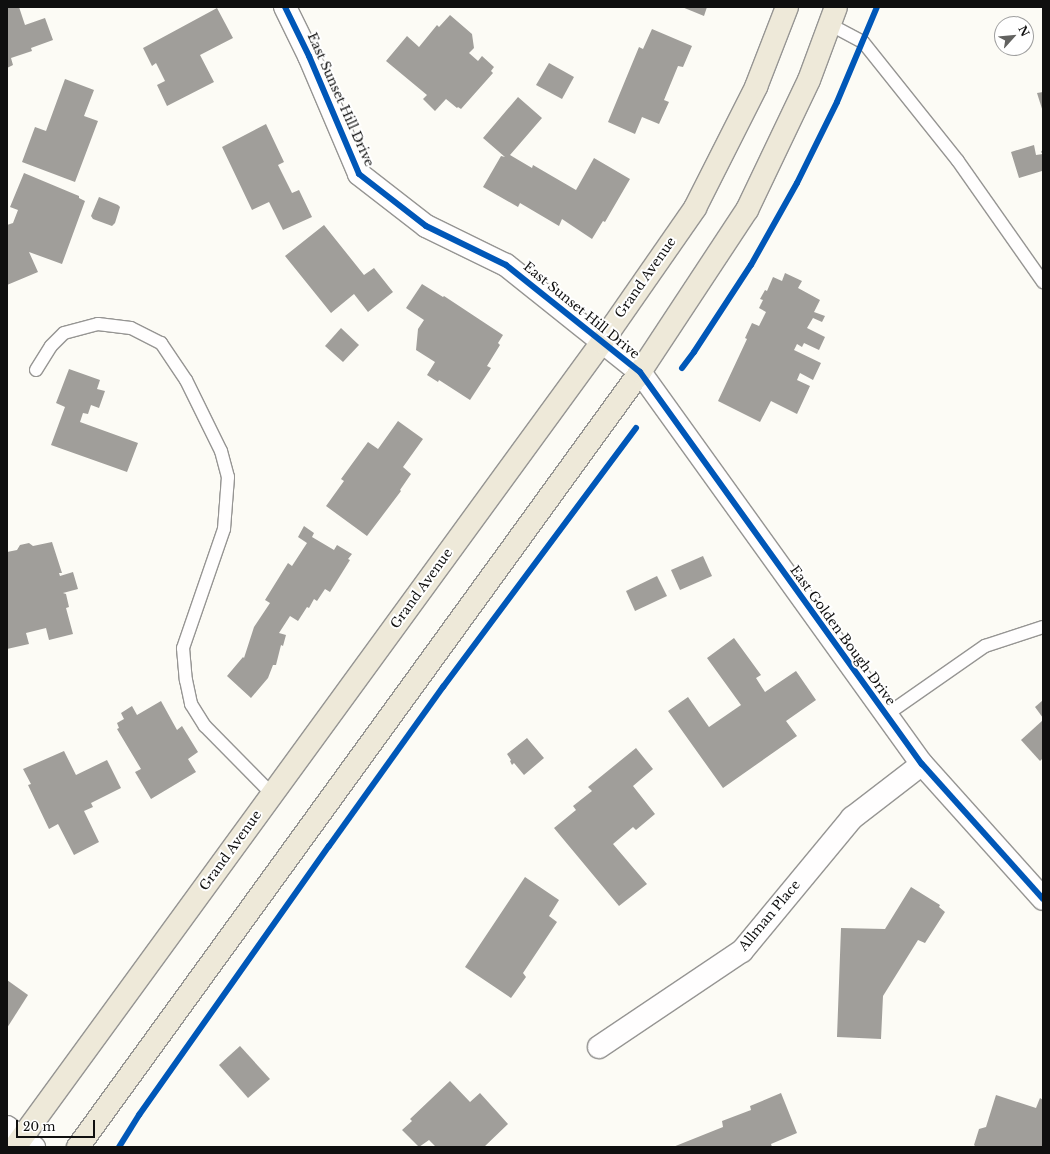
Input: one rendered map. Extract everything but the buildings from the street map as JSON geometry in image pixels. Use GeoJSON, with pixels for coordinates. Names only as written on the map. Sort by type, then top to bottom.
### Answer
{"type":"FeatureCollection","features":[{"type":"Feature","properties":{"kind":"main road","name":"Grand Avenue"},"geometry":{"type":"LineString","coordinates":[[19,1140],[602,342],[695,208],[756,87],[787,7]]}},
{"type":"Feature","properties":{"kind":"main road"},"geometry":{"type":"LineString","coordinates":[[78,1147],[640,372],[747,210],[809,80],[832,16]]}},
{"type":"Feature","properties":{"kind":"street","name":"East Sunset Hill Drive"},"geometry":{"type":"LineString","coordinates":[[286,7],[310,56],[359,174],[426,226],[506,265],[640,372]]}},
{"type":"Feature","properties":{"kind":"street","name":"East Golden Bough Drive"},"geometry":{"type":"LineString","coordinates":[[640,372],[922,764],[1043,900]]}},
{"type":"Feature","properties":{"kind":"street","name":"Allman Place"},"geometry":{"type":"LineString","coordinates":[[599,1048],[742,951],[852,818],[922,764]]}},
{"type":"Feature","properties":{"kind":"lane"},"geometry":{"type":"LineString","coordinates":[[832,16],[863,42],[958,161],[1043,282]]}},
{"type":"Feature","properties":{"kind":"lane"},"geometry":{"type":"LineString","coordinates":[[36,370],[51,346],[64,333],[98,324],[131,328],[161,343],[186,380],[221,451],[228,478],[224,529],[183,648],[186,680],[191,704],[205,726],[272,794]]}},
{"type":"Feature","properties":{"kind":"lane"},"geometry":{"type":"LineString","coordinates":[[886,715],[984,646],[1043,627]]}},
{"type":"Feature","properties":{"kind":"cycle path"},"geometry":{"type":"LineString","coordinates":[[285,7],[309,56],[359,174],[426,226],[506,265],[640,372],[922,764],[1043,899]]}},
{"type":"Feature","properties":{"kind":"cycle path"},"geometry":{"type":"LineString","coordinates":[[682,368],[751,265],[797,183],[837,102],[877,7]]}},
{"type":"Feature","properties":{"kind":"cycle path"},"geometry":{"type":"LineString","coordinates":[[119,1147],[139,1115],[443,687],[636,428]]}}]}
